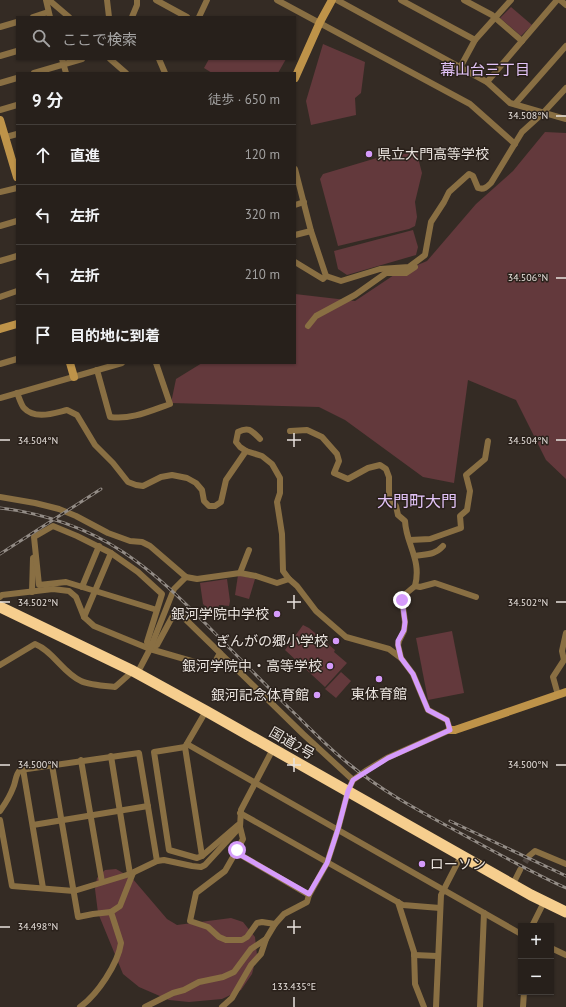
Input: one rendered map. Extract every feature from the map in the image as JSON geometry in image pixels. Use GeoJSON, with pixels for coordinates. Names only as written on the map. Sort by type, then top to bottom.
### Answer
{"type":"FeatureCollection","features":[{"type":"Feature","properties":{"kind":"highway","name":"国道2号"},"geometry":{"type":"LineString","coordinates":[[0,598],[137,670],[273,749],[350,786],[462,856],[544,902],[566,912]]}},
{"type":"Feature","properties":{"kind":"highway","name":"国道2号"},"geometry":{"type":"LineString","coordinates":[[0,607],[209,705],[350,786],[518,875],[536,892],[566,904]]}},
{"type":"Feature","properties":{"kind":"street"},"geometry":{"type":"LineString","coordinates":[[46,0],[49,15]]}},
{"type":"Feature","properties":{"kind":"street"},"geometry":{"type":"LineString","coordinates":[[49,0],[68,16]]}},
{"type":"Feature","properties":{"kind":"street"},"geometry":{"type":"LineString","coordinates":[[107,0],[109,16]]}},
{"type":"Feature","properties":{"kind":"street"},"geometry":{"type":"LineString","coordinates":[[132,16],[138,0]]}},
{"type":"Feature","properties":{"kind":"street"},"geometry":{"type":"LineString","coordinates":[[156,0],[185,16]]}},
{"type":"Feature","properties":{"kind":"street"},"geometry":{"type":"LineString","coordinates":[[199,16],[207,0]]}},
{"type":"Feature","properties":{"kind":"street"},"geometry":{"type":"LineString","coordinates":[[277,0],[470,104],[514,144]]}},
{"type":"Feature","properties":{"kind":"street"},"geometry":{"type":"LineString","coordinates":[[296,76],[320,22],[332,0]]}},
{"type":"Feature","properties":{"kind":"street"},"geometry":{"type":"LineString","coordinates":[[338,0],[487,82],[510,103],[566,118]]}},
{"type":"Feature","properties":{"kind":"street"},"geometry":{"type":"LineString","coordinates":[[401,0],[475,40]]}},
{"type":"Feature","properties":{"kind":"street"},"geometry":{"type":"LineString","coordinates":[[464,0],[472,2],[495,18],[522,41]]}},
{"type":"Feature","properties":{"kind":"street"},"geometry":{"type":"LineString","coordinates":[[460,67],[475,40],[511,0]]}},
{"type":"Feature","properties":{"kind":"street"},"geometry":{"type":"LineString","coordinates":[[487,82],[557,0]]}},
{"type":"Feature","properties":{"kind":"street"},"geometry":{"type":"LineString","coordinates":[[560,0],[566,5]]}},
{"type":"Feature","properties":{"kind":"street"},"geometry":{"type":"LineString","coordinates":[[0,27],[16,22]]}},
{"type":"Feature","properties":{"kind":"street"},"geometry":{"type":"LineString","coordinates":[[515,104],[566,46]]}},
{"type":"Feature","properties":{"kind":"street"},"geometry":{"type":"LineString","coordinates":[[0,56],[16,51]]}},
{"type":"Feature","properties":{"kind":"street"},"geometry":{"type":"LineString","coordinates":[[37,72],[62,62],[75,60]]}},
{"type":"Feature","properties":{"kind":"street"},"geometry":{"type":"LineString","coordinates":[[111,60],[125,72]]}},
{"type":"Feature","properties":{"kind":"street"},"geometry":{"type":"LineString","coordinates":[[159,60],[165,72]]}},
{"type":"Feature","properties":{"kind":"street"},"geometry":{"type":"LineString","coordinates":[[62,62],[66,72]]}},
{"type":"Feature","properties":{"kind":"street"},"geometry":{"type":"LineString","coordinates":[[0,83],[16,78]]}},
{"type":"Feature","properties":{"kind":"street"},"geometry":{"type":"LineString","coordinates":[[296,263],[323,279],[326,276],[341,281],[380,269],[409,267],[425,255],[431,222],[449,192],[469,174],[473,176],[478,188],[482,189],[491,183],[522,132],[544,112],[566,88]]}},
{"type":"Feature","properties":{"kind":"street"},"geometry":{"type":"LineString","coordinates":[[0,110],[16,105]]}},
{"type":"Feature","properties":{"kind":"street"},"geometry":{"type":"LineString","coordinates":[[0,120],[3,133],[15,161]]}},
{"type":"Feature","properties":{"kind":"street"},"geometry":{"type":"LineString","coordinates":[[3,133],[16,134]]}},
{"type":"Feature","properties":{"kind":"street"},"geometry":{"type":"LineString","coordinates":[[296,175],[311,231],[326,276]]}},
{"type":"Feature","properties":{"kind":"street"},"geometry":{"type":"LineString","coordinates":[[0,192],[16,188]]}},
{"type":"Feature","properties":{"kind":"street"},"geometry":{"type":"LineString","coordinates":[[296,205],[304,202]]}},
{"type":"Feature","properties":{"kind":"street"},"geometry":{"type":"LineString","coordinates":[[0,226],[16,221]]}},
{"type":"Feature","properties":{"kind":"street"},"geometry":{"type":"LineString","coordinates":[[296,236],[311,231]]}},
{"type":"Feature","properties":{"kind":"street"},"geometry":{"type":"LineString","coordinates":[[0,261],[16,256]]}},
{"type":"Feature","properties":{"kind":"street"},"geometry":{"type":"LineString","coordinates":[[308,326],[316,316],[355,295],[386,273],[406,273],[418,265],[422,257]]}},
{"type":"Feature","properties":{"kind":"street"},"geometry":{"type":"LineString","coordinates":[[0,296],[16,291]]}},
{"type":"Feature","properties":{"kind":"street"},"geometry":{"type":"LineString","coordinates":[[0,329],[16,324]]}},
{"type":"Feature","properties":{"kind":"street"},"geometry":{"type":"LineString","coordinates":[[0,364],[16,359]]}},
{"type":"Feature","properties":{"kind":"street"},"geometry":{"type":"LineString","coordinates":[[70,364],[74,377]]}},
{"type":"Feature","properties":{"kind":"street"},"geometry":{"type":"LineString","coordinates":[[0,398],[118,364]]}},
{"type":"Feature","properties":{"kind":"street"},"geometry":{"type":"LineString","coordinates":[[97,370],[110,418],[121,419],[170,404],[156,364]]}},
{"type":"Feature","properties":{"kind":"street"},"geometry":{"type":"LineString","coordinates":[[17,393],[24,408],[34,414],[44,415],[67,410],[77,415],[95,445],[113,463],[128,482],[143,486],[161,477],[172,475],[187,478],[196,483],[202,490],[204,501],[209,506],[215,506],[221,502],[226,480],[246,451]]}},
{"type":"Feature","properties":{"kind":"street"},"geometry":{"type":"LineString","coordinates":[[260,438],[250,429],[244,428],[238,432],[236,442],[246,451],[262,456],[272,464],[280,478],[280,493],[277,502],[282,534],[283,571],[289,580],[298,586],[316,611],[346,637],[389,649],[401,658],[413,674],[428,710],[447,720],[450,730]]}},
{"type":"Feature","properties":{"kind":"street"},"geometry":{"type":"LineString","coordinates":[[290,431],[307,430],[322,437],[337,454],[339,461],[334,473],[348,479],[368,468],[380,465],[386,469],[389,477],[389,497],[396,506],[398,515],[405,521],[406,531],[415,556],[417,573],[415,586],[403,596],[402,600],[405,622],[404,630],[398,641],[401,658]]}},
{"type":"Feature","properties":{"kind":"street"},"geometry":{"type":"LineString","coordinates":[[410,540],[430,539],[462,528],[460,516],[467,510],[470,491],[466,475],[485,458],[488,441]]}},
{"type":"Feature","properties":{"kind":"street"},"geometry":{"type":"LineString","coordinates":[[0,497],[59,509],[108,533],[130,541],[142,542],[150,546],[186,577],[197,579],[240,573],[256,576],[277,583],[289,580]]}},
{"type":"Feature","properties":{"kind":"street"},"geometry":{"type":"LineString","coordinates":[[150,649],[147,642],[157,610],[162,594],[138,572],[99,546],[52,526],[34,537],[39,585],[66,582],[157,610]]}},
{"type":"Feature","properties":{"kind":"street"},"geometry":{"type":"LineString","coordinates":[[82,587],[99,546]]}},
{"type":"Feature","properties":{"kind":"street"},"geometry":{"type":"LineString","coordinates":[[415,556],[431,554],[438,551],[443,546]]}},
{"type":"Feature","properties":{"kind":"street"},"geometry":{"type":"LineString","coordinates":[[240,573],[249,550]]}},
{"type":"Feature","properties":{"kind":"street"},"geometry":{"type":"LineString","coordinates":[[84,617],[111,553]]}},
{"type":"Feature","properties":{"kind":"street"},"geometry":{"type":"LineString","coordinates":[[32,592],[33,558],[36,557]]}},
{"type":"Feature","properties":{"kind":"street"},"geometry":{"type":"LineString","coordinates":[[0,664],[35,644],[41,647],[81,681],[115,688],[137,670],[150,649],[174,589],[186,577]]}},
{"type":"Feature","properties":{"kind":"street"},"geometry":{"type":"LineString","coordinates":[[415,586],[420,587],[435,583],[476,597]]}},
{"type":"Feature","properties":{"kind":"street"},"geometry":{"type":"LineString","coordinates":[[0,598],[2,595],[53,589],[69,591],[76,597],[84,617],[94,626],[150,649],[212,667],[220,653]]}},
{"type":"Feature","properties":{"kind":"street"},"geometry":{"type":"LineString","coordinates":[[150,649],[157,645],[176,610],[303,734],[350,786]]}},
{"type":"Feature","properties":{"kind":"street"},"geometry":{"type":"LineString","coordinates":[[222,1007],[232,998],[252,965],[261,954],[266,940],[275,924],[284,914],[307,902],[309,894],[327,863],[350,786],[388,758],[450,730],[455,730],[562,693],[553,677],[564,660],[562,651],[566,633]]}},
{"type":"Feature","properties":{"kind":"street"},"geometry":{"type":"LineString","coordinates":[[202,856],[186,746],[206,710]]}},
{"type":"Feature","properties":{"kind":"street"},"geometry":{"type":"LineString","coordinates":[[240,826],[202,856],[197,858],[169,850],[154,752],[186,746],[338,829],[518,932]]}},
{"type":"Feature","properties":{"kind":"street"},"geometry":{"type":"LineString","coordinates":[[273,749],[240,813],[240,826],[243,839],[225,871],[196,893],[190,921],[208,927],[219,937],[226,940],[242,940],[247,937],[257,923],[262,922],[275,924]]}},
{"type":"Feature","properties":{"kind":"street"},"geometry":{"type":"LineString","coordinates":[[0,811],[14,786],[17,773],[20,770],[81,760],[139,753],[157,861]]}},
{"type":"Feature","properties":{"kind":"street"},"geometry":{"type":"LineString","coordinates":[[52,765],[78,917],[111,912],[120,906],[132,873],[111,756]]}},
{"type":"Feature","properties":{"kind":"street"},"geometry":{"type":"LineString","coordinates":[[81,760],[102,882]]}},
{"type":"Feature","properties":{"kind":"street"},"geometry":{"type":"LineString","coordinates":[[23,769],[43,888]]}},
{"type":"Feature","properties":{"kind":"street"},"geometry":{"type":"LineString","coordinates":[[33,825],[148,806]]}},
{"type":"Feature","properties":{"kind":"street"},"geometry":{"type":"LineString","coordinates":[[240,813],[398,902],[407,906],[440,908]]}},
{"type":"Feature","properties":{"kind":"street"},"geometry":{"type":"LineString","coordinates":[[0,820],[12,886],[74,892],[132,873],[157,861],[164,860],[201,867],[205,865],[240,826]]}},
{"type":"Feature","properties":{"kind":"street"},"geometry":{"type":"LineString","coordinates":[[237,850],[239,854],[309,894]]}},
{"type":"Feature","properties":{"kind":"street"},"geometry":{"type":"LineString","coordinates":[[529,856],[535,851],[566,864]]}},
{"type":"Feature","properties":{"kind":"street"},"geometry":{"type":"LineString","coordinates":[[436,1007],[437,956],[440,908],[443,890],[462,856]]}},
{"type":"Feature","properties":{"kind":"street"},"geometry":{"type":"LineString","coordinates":[[398,902],[414,955],[415,984],[424,1007]]}},
{"type":"Feature","properties":{"kind":"street"},"geometry":{"type":"LineString","coordinates":[[534,923],[544,902]]}},
{"type":"Feature","properties":{"kind":"street"},"geometry":{"type":"LineString","coordinates":[[80,1007],[95,992],[111,969],[120,948],[121,943],[111,912]]}},
{"type":"Feature","properties":{"kind":"street"},"geometry":{"type":"LineString","coordinates":[[480,1007],[484,913]]}},
{"type":"Feature","properties":{"kind":"street"},"geometry":{"type":"LineString","coordinates":[[148,1006],[199,982],[223,977],[234,972],[251,949],[266,940]]}},
{"type":"Feature","properties":{"kind":"street"},"geometry":{"type":"LineString","coordinates":[[554,949],[566,954]]}},
{"type":"Feature","properties":{"kind":"street"},"geometry":{"type":"LineString","coordinates":[[414,955],[437,956]]}},
{"type":"Feature","properties":{"kind":"street"},"geometry":{"type":"LineString","coordinates":[[523,1007],[524,995]]}},
{"type":"Feature","properties":{"kind":"shaded area"},"geometry":{"type":"Polygon","coordinates":[[[511,7],[532,25],[521,36],[500,18],[511,7]]]}},
{"type":"Feature","properties":{"kind":"shaded area"},"geometry":{"type":"Polygon","coordinates":[[[323,44],[365,62],[361,93],[355,98],[356,115],[311,125],[306,101],[323,44]]]}},
{"type":"Feature","properties":{"kind":"shaded area"},"geometry":{"type":"Polygon","coordinates":[[[208,60],[285,60],[279,72],[210,72],[204,68],[208,60]]]}},
{"type":"Feature","properties":{"kind":"shaded area"},"geometry":{"type":"Polygon","coordinates":[[[545,132],[566,133],[566,479],[546,460],[516,400],[468,380],[454,483],[423,477],[345,420],[319,407],[171,403],[176,379],[200,364],[296,364],[296,294],[355,301],[394,275],[427,261],[476,204],[513,171],[545,132]]]}},
{"type":"Feature","properties":{"kind":"shaded area"},"geometry":{"type":"Polygon","coordinates":[[[416,150],[422,173],[415,202],[417,217],[415,226],[409,229],[338,246],[320,179],[323,174],[390,154],[392,158],[416,150]]]}},
{"type":"Feature","properties":{"kind":"shaded area"},"geometry":{"type":"Polygon","coordinates":[[[413,230],[418,247],[416,255],[347,275],[338,269],[334,251],[413,230]]]}},
{"type":"Feature","properties":{"kind":"shaded area"},"geometry":{"type":"Polygon","coordinates":[[[238,575],[255,579],[249,599],[235,595],[238,575]]]}},
{"type":"Feature","properties":{"kind":"shaded area"},"geometry":{"type":"Polygon","coordinates":[[[227,579],[230,601],[229,606],[219,605],[218,609],[207,608],[203,604],[200,583],[227,579]]]}},
{"type":"Feature","properties":{"kind":"shaded area"},"geometry":{"type":"Polygon","coordinates":[[[303,625],[309,628],[335,650],[334,652],[347,663],[325,687],[285,650],[303,625]]]}},
{"type":"Feature","properties":{"kind":"shaded area"},"geometry":{"type":"Polygon","coordinates":[[[452,631],[464,693],[428,700],[416,638],[452,631]]]}},
{"type":"Feature","properties":{"kind":"shaded area"},"geometry":{"type":"Polygon","coordinates":[[[341,672],[351,681],[336,698],[325,689],[341,672]]]}},
{"type":"Feature","properties":{"kind":"shaded area"},"geometry":{"type":"Polygon","coordinates":[[[116,869],[132,878],[167,919],[177,925],[231,918],[243,922],[255,937],[257,955],[252,974],[241,990],[222,999],[189,1002],[169,1000],[139,987],[123,974],[98,913],[95,889],[97,878],[105,870],[116,869]]]}},
{"type":"Feature","properties":{"kind":"tunnel"},"geometry":{"type":"LineString","coordinates":[[520,870],[529,856]]}},
{"type":"Feature","properties":{"kind":"railway"},"geometry":{"type":"LineString","coordinates":[[0,554],[101,489]]}},
{"type":"Feature","properties":{"kind":"railway"},"geometry":{"type":"LineString","coordinates":[[0,508],[16,510],[48,518],[80,529],[109,543],[135,560],[157,577],[318,736],[360,773],[397,798],[423,813],[566,888]]}},
{"type":"Feature","properties":{"kind":"railway"},"geometry":{"type":"LineString","coordinates":[[450,821],[566,876]]}},
{"type":"Feature","properties":{"kind":"place","name":"県立大門高等学校"},"geometry":{"type":"Point","coordinates":[369,154]}},
{"type":"Feature","properties":{"kind":"place","name":"銀河学院中学校"},"geometry":{"type":"Point","coordinates":[277,614]}},
{"type":"Feature","properties":{"kind":"place","name":"ぎんがの郷小学校"},"geometry":{"type":"Point","coordinates":[336,641]}},
{"type":"Feature","properties":{"kind":"place","name":"銀河学院中・高等学校"},"geometry":{"type":"Point","coordinates":[330,666]}},
{"type":"Feature","properties":{"kind":"place","name":"東体育館"},"geometry":{"type":"Point","coordinates":[379,679]}},
{"type":"Feature","properties":{"kind":"place","name":"銀河記念体育館"},"geometry":{"type":"Point","coordinates":[317,695]}},
{"type":"Feature","properties":{"kind":"place","name":"ローソン"},"geometry":{"type":"Point","coordinates":[422,864]}},
{"type":"Feature","properties":{"kind":"district","name":"幕山台三丁目"},"geometry":{"type":"Point","coordinates":[485,70]}},
{"type":"Feature","properties":{"kind":"district","name":"大門町大門"},"geometry":{"type":"Point","coordinates":[417,501]}},
{"type":"Feature","properties":{"kind":"route"},"geometry":{"type":"LineString","coordinates":[[237,850],[239,854],[309,894],[327,863],[348,791],[353,780],[388,758],[438,734],[450,730],[447,720],[428,710],[413,674],[401,658],[398,641],[404,630],[405,622],[402,600]]}}]}
